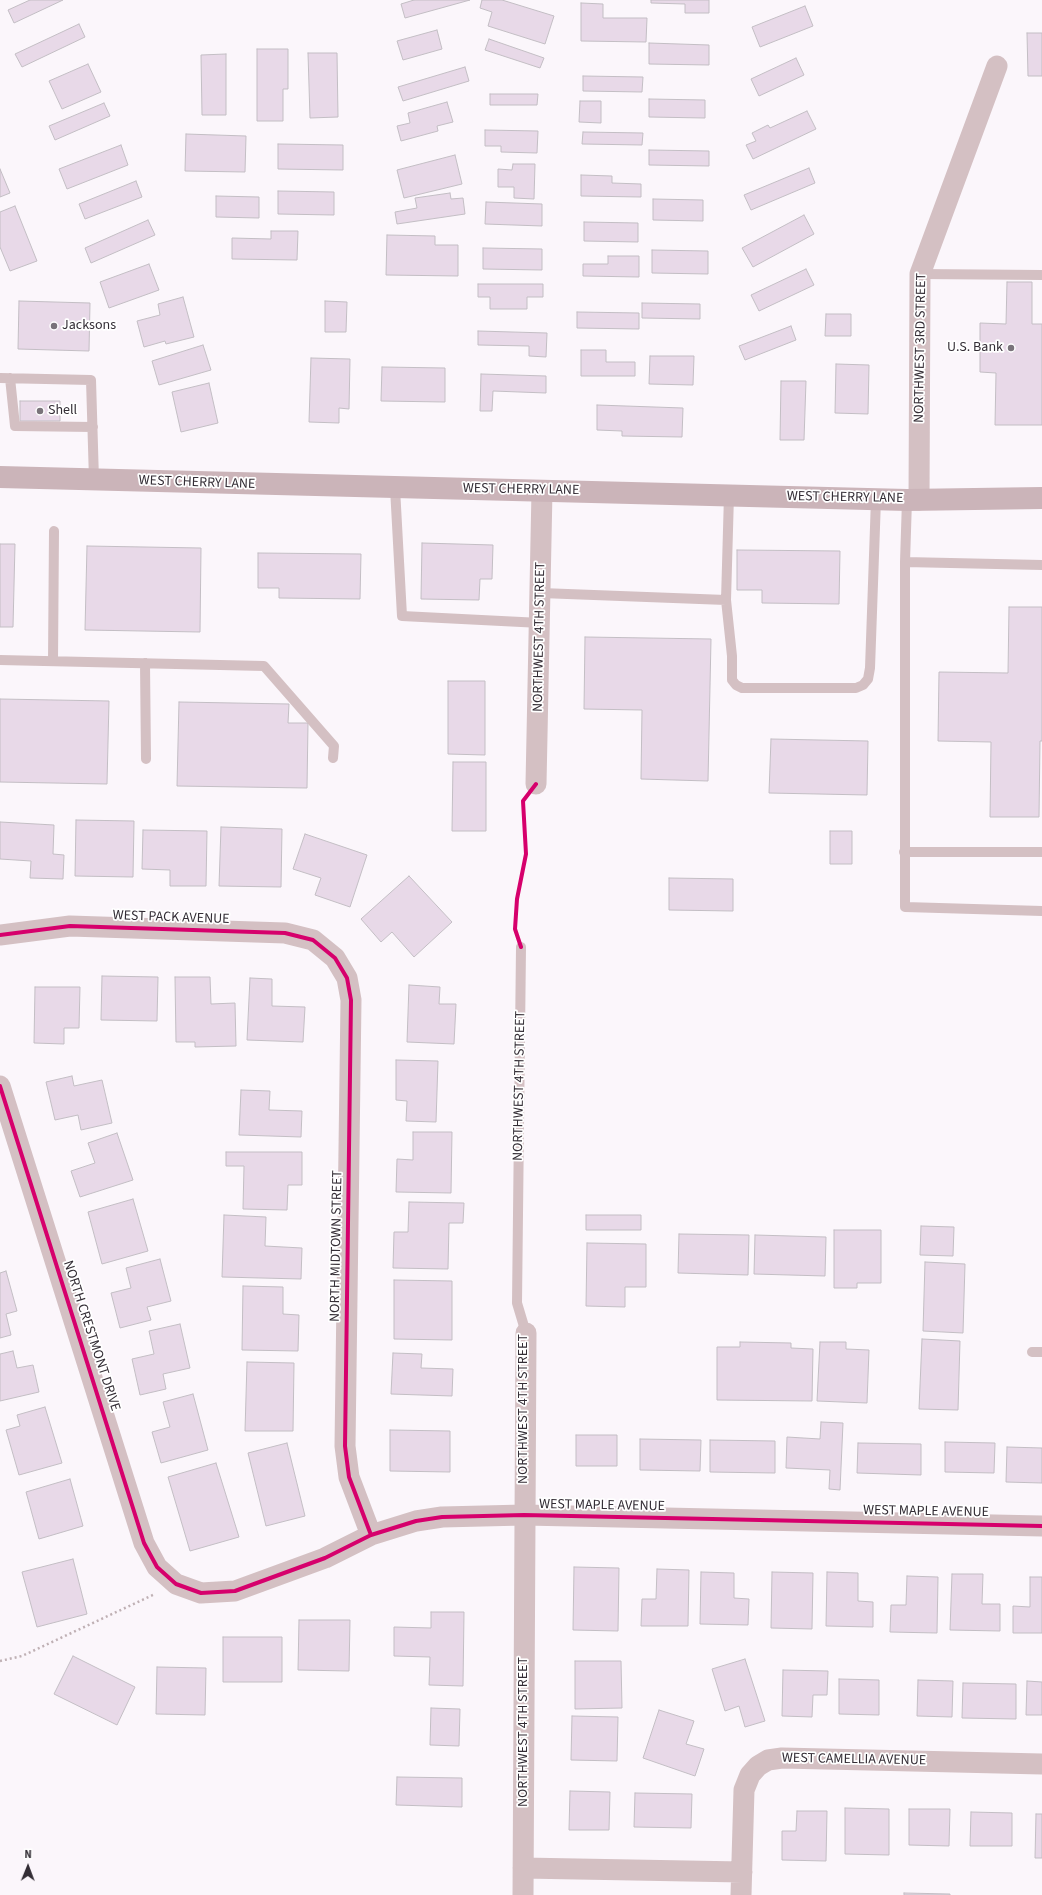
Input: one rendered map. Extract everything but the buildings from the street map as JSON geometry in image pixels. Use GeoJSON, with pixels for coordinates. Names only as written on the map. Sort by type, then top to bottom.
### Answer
{"type":"FeatureCollection","features":[{"type":"Feature","properties":{"kind":"main road","name":"WEST CHERRY LANE"},"geometry":{"type":"LineString","coordinates":[[0,477],[913,500],[1042,498]]}},
{"type":"Feature","properties":{"kind":"street","name":"NORTHWEST 3RD STREET"},"geometry":{"type":"LineString","coordinates":[[913,500],[920,274],[997,66]]}},
{"type":"Feature","properties":{"kind":"street","name":"NORTHWEST 4TH STREET"},"geometry":{"type":"LineString","coordinates":[[536,784],[542,491]]}},
{"type":"Feature","properties":{"kind":"street","name":"WEST PACK AVENUE"},"geometry":{"type":"LineString","coordinates":[[0,936],[70,926],[285,933],[313,940],[336,958]]}},
{"type":"Feature","properties":{"kind":"street","name":"NORTH MIDTOWN STREET"},"geometry":{"type":"LineString","coordinates":[[336,958],[347,978],[352,1000],[345,1446],[350,1477],[371,1535]]}},
{"type":"Feature","properties":{"kind":"street","name":"NORTH CRESTMONT DRIVE"},"geometry":{"type":"LineString","coordinates":[[0,1086],[144,1543],[157,1567],[176,1584]]}},
{"type":"Feature","properties":{"kind":"street","name":"NORTHWEST 4TH STREET"},"geometry":{"type":"LineString","coordinates":[[523,1895],[526,1333]]}},
{"type":"Feature","properties":{"kind":"street","name":"WEST MAPLE AVENUE"},"geometry":{"type":"LineString","coordinates":[[176,1584],[201,1593],[235,1591],[325,1558],[371,1535],[416,1521],[429,1519],[524,1515],[1042,1526]]}},
{"type":"Feature","properties":{"kind":"street","name":"WEST CAMELLIA AVENUE"},"geometry":{"type":"LineString","coordinates":[[741,1895],[744,1790],[750,1775],[758,1766],[768,1760],[782,1758],[1042,1764]]}},
{"type":"Feature","properties":{"kind":"street"},"geometry":{"type":"LineString","coordinates":[[523,1868],[742,1872]]}},
{"type":"Feature","properties":{"kind":"lane"},"geometry":{"type":"LineString","coordinates":[[920,274],[1042,275]]}},
{"type":"Feature","properties":{"kind":"lane"},"geometry":{"type":"LineString","coordinates":[[93,427],[15,426],[5,378],[91,380],[93,427],[94,480]]}},
{"type":"Feature","properties":{"kind":"lane"},"geometry":{"type":"LineString","coordinates":[[395,488],[402,616],[540,623]]}},
{"type":"Feature","properties":{"kind":"lane"},"geometry":{"type":"LineString","coordinates":[[729,495],[726,600],[732,656],[732,680],[736,685],[742,688],[856,688],[863,685],[868,679],[870,668],[876,499]]}},
{"type":"Feature","properties":{"kind":"lane"},"geometry":{"type":"LineString","coordinates":[[913,500],[905,562],[905,907],[1042,911]]}},
{"type":"Feature","properties":{"kind":"lane"},"geometry":{"type":"LineString","coordinates":[[54,531],[54,661]]}},
{"type":"Feature","properties":{"kind":"lane"},"geometry":{"type":"LineString","coordinates":[[905,562],[1042,564]]}},
{"type":"Feature","properties":{"kind":"lane"},"geometry":{"type":"LineString","coordinates":[[541,593],[726,600]]}},
{"type":"Feature","properties":{"kind":"lane"},"geometry":{"type":"LineString","coordinates":[[0,660],[264,666],[334,746],[333,758]]}},
{"type":"Feature","properties":{"kind":"lane"},"geometry":{"type":"LineString","coordinates":[[146,663],[146,759]]}},
{"type":"Feature","properties":{"kind":"lane"},"geometry":{"type":"LineString","coordinates":[[904,852],[1042,852]]}},
{"type":"Feature","properties":{"kind":"lane","name":"NORTHWEST 4TH STREET"},"geometry":{"type":"LineString","coordinates":[[521,947],[517,1303],[526,1333]]}},
{"type":"Feature","properties":{"kind":"path"},"geometry":{"type":"LineString","coordinates":[[0,1661],[22,1656],[116,1614],[176,1584]]}},
{"type":"Feature","properties":{"kind":"cycle path"},"geometry":{"type":"LineString","coordinates":[[521,947],[515,929],[517,899],[526,854],[523,801],[536,784]]}},
{"type":"Feature","properties":{"kind":"cycle path"},"geometry":{"type":"LineString","coordinates":[[0,935],[70,926],[285,933],[313,940],[335,958],[347,978],[351,1000],[345,1446],[349,1477],[371,1535]]}},
{"type":"Feature","properties":{"kind":"cycle path"},"geometry":{"type":"LineString","coordinates":[[0,1086],[144,1543],[157,1567],[176,1584],[201,1593],[235,1591],[325,1558],[371,1535],[416,1521],[442,1517],[524,1515],[1042,1526]]}},
{"type":"Feature","properties":{"kind":"place","name":"Jacksons"},"geometry":{"type":"Point","coordinates":[54,326]}},
{"type":"Feature","properties":{"kind":"place","name":"U.S. Bank"},"geometry":{"type":"Point","coordinates":[1011,348]}},
{"type":"Feature","properties":{"kind":"place","name":"Shell"},"geometry":{"type":"Point","coordinates":[40,411]}}]}
